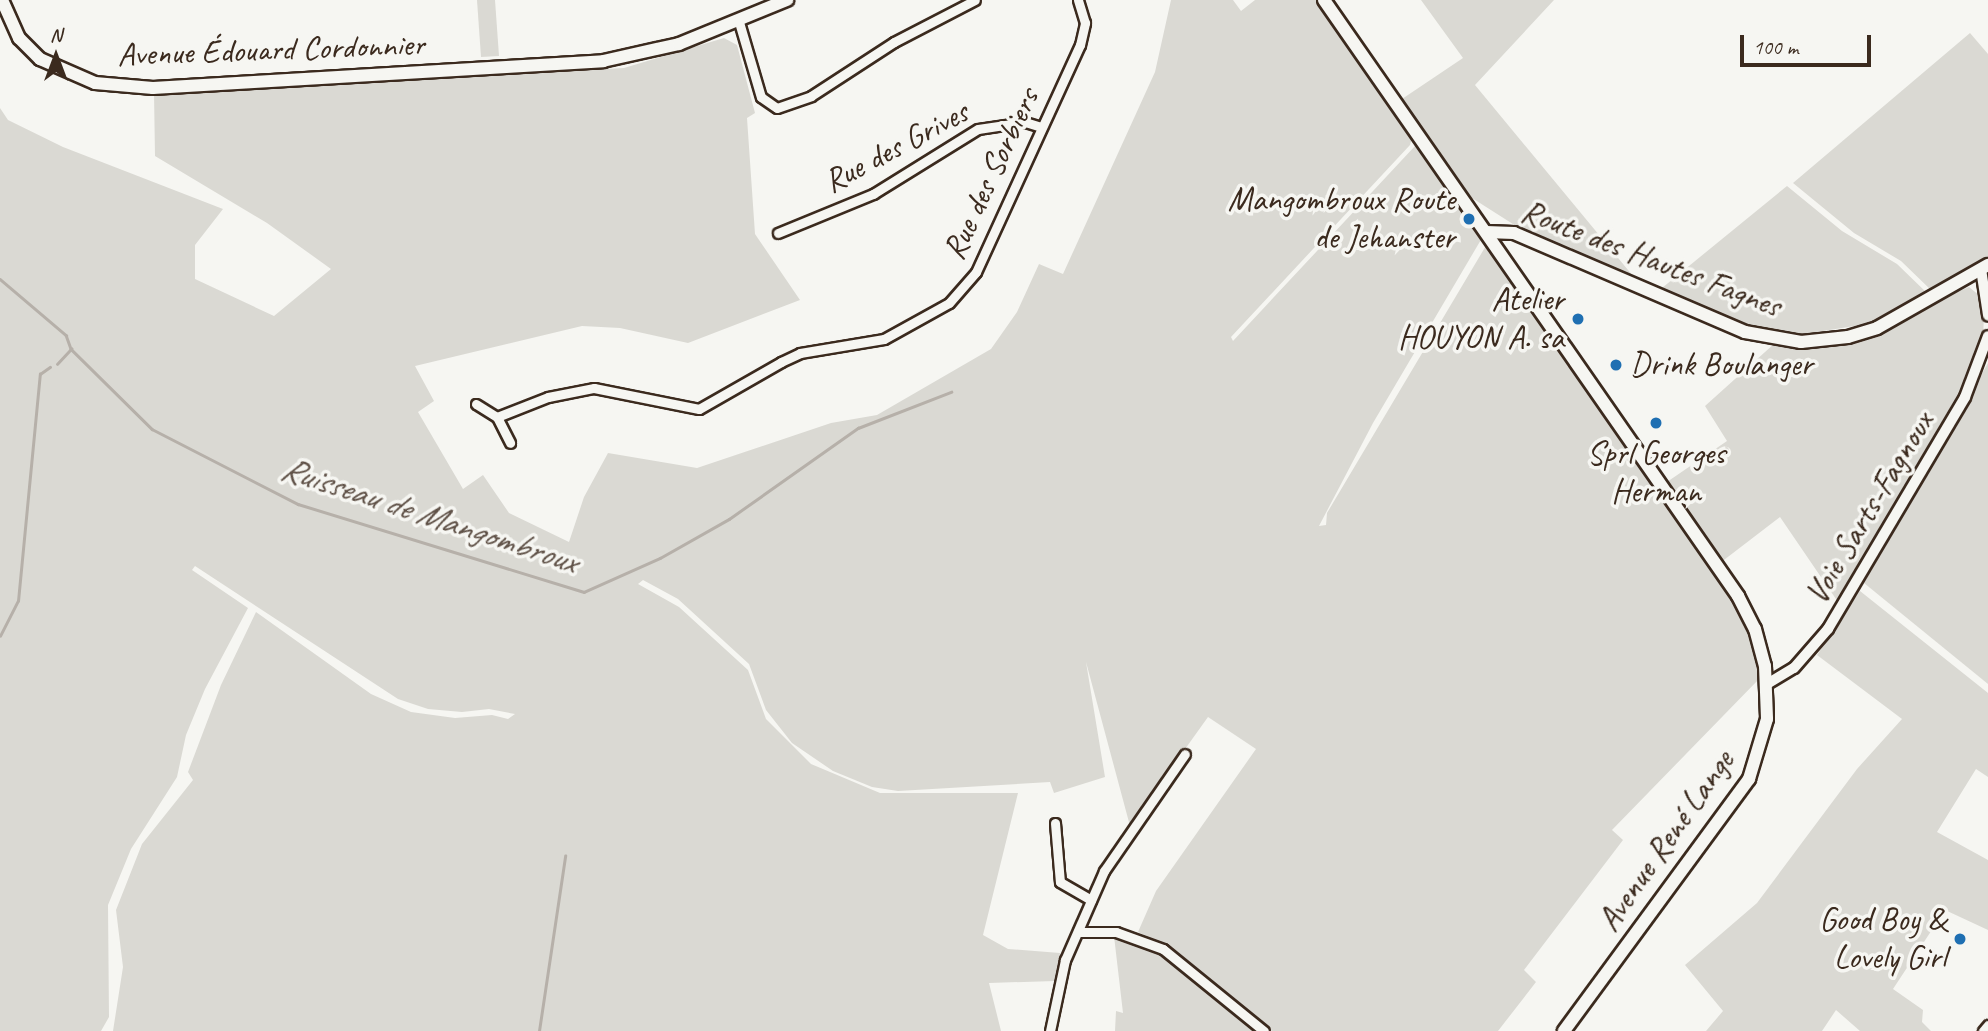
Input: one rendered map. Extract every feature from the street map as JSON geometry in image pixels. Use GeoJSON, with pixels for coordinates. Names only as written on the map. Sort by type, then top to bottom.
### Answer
{"type":"FeatureCollection","features":[{"type":"Feature","properties":{"kind":"main road","name":"Avenue Édouard Cordonnier"},"geometry":{"type":"LineString","coordinates":[[2,0],[19,38],[40,60],[68,74],[116,86],[580,63],[624,58],[739,22],[787,0]]}},
{"type":"Feature","properties":{"kind":"main road","name":"Avenue René Lange"},"geometry":{"type":"LineString","coordinates":[[1324,0],[1738,596],[1757,635],[1767,684],[1762,746],[1743,791],[1564,1031]]}},
{"type":"Feature","properties":{"kind":"main road","name":"Route des Hautes Fagnes"},"geometry":{"type":"LineString","coordinates":[[1486,232],[1514,233],[1738,329],[1801,342],[1848,337],[1877,328],[1985,267]]}},
{"type":"Feature","properties":{"kind":"street"},"geometry":{"type":"LineString","coordinates":[[739,22],[761,97],[777,108],[811,96],[894,42],[975,0]]}},
{"type":"Feature","properties":{"kind":"street","name":"Rue des Sorbiers"},"geometry":{"type":"LineString","coordinates":[[497,417],[548,397],[594,388],[699,409],[800,353],[862,345],[904,331],[949,303],[970,282],[1084,32],[1079,0]]}},
{"type":"Feature","properties":{"kind":"street","name":"Rue des Grives"},"geometry":{"type":"LineString","coordinates":[[778,233],[873,194],[978,129],[1025,122],[1041,127]]}},
{"type":"Feature","properties":{"kind":"street"},"geometry":{"type":"LineString","coordinates":[[1985,267],[1988,316]]}},
{"type":"Feature","properties":{"kind":"street","name":"Voie Sarts-Fagnoux"},"geometry":{"type":"LineString","coordinates":[[1767,684],[1794,668],[1828,629],[1965,397],[1988,336]]}},
{"type":"Feature","properties":{"kind":"street"},"geometry":{"type":"LineString","coordinates":[[476,404],[497,417],[510,443]]}},
{"type":"Feature","properties":{"kind":"street"},"geometry":{"type":"LineString","coordinates":[[1050,1031],[1065,960],[1091,900],[1115,853],[1185,754]]}},
{"type":"Feature","properties":{"kind":"street"},"geometry":{"type":"LineString","coordinates":[[1055,823],[1060,882],[1091,900]]}},
{"type":"Feature","properties":{"kind":"street"},"geometry":{"type":"LineString","coordinates":[[1078,932],[1116,932],[1163,949],[1264,1031]]}},
{"type":"Feature","properties":{"kind":"street"},"geometry":{"type":"LineString","coordinates":[[1983,1031],[1988,1025]]}},
{"type":"Feature","properties":{"kind":"shaded area"},"geometry":{"type":"Polygon","coordinates":[[[477,0],[495,0],[499,56],[481,57],[477,0]]]}},
{"type":"Feature","properties":{"kind":"shaded area"},"geometry":{"type":"Polygon","coordinates":[[[1171,0],[1233,0],[1241,11],[1255,0],[1316,0],[1412,138],[1410,145],[1231,337],[1233,341],[1415,146],[1482,238],[1373,423],[1319,526],[1326,525],[1327,513],[1487,244],[1712,569],[1742,617],[1755,652],[1759,679],[1612,830],[1623,840],[1524,970],[1536,982],[1498,1031],[1272,1031],[1178,952],[1138,932],[1156,891],[1256,749],[1208,717],[1130,826],[1086,662],[1105,777],[1054,793],[1050,782],[898,791],[872,787],[833,771],[792,743],[766,710],[749,664],[678,599],[643,580],[638,584],[679,607],[748,670],[766,719],[811,764],[880,793],[1018,793],[983,935],[1008,949],[1060,953],[1055,981],[989,983],[1001,1031],[113,1031],[123,967],[116,910],[142,844],[193,780],[188,772],[221,685],[256,612],[371,694],[411,712],[455,718],[492,715],[508,719],[515,714],[489,709],[462,712],[428,709],[398,699],[195,566],[192,570],[248,608],[205,689],[186,735],[177,777],[131,849],[108,905],[109,1017],[101,1031],[0,1031],[0,108],[8,120],[63,147],[223,209],[195,245],[195,279],[274,316],[331,269],[267,223],[155,156],[154,93],[624,68],[724,38],[737,45],[755,113],[747,118],[755,234],[800,300],[688,343],[620,328],[582,326],[415,366],[434,401],[418,412],[463,489],[483,475],[509,513],[569,542],[584,497],[608,453],[697,468],[831,423],[877,415],[991,349],[1017,312],[1039,264],[1063,274],[1155,72],[1171,0]]]}},
{"type":"Feature","properties":{"kind":"shaded area"},"geometry":{"type":"Polygon","coordinates":[[[1421,0],[1554,0],[1475,85],[1633,276],[1516,226],[1472,198],[1402,99],[1463,58],[1421,0]]]}},
{"type":"Feature","properties":{"kind":"shaded area"},"geometry":{"type":"Polygon","coordinates":[[[1970,33],[1988,54],[1988,257],[1932,291],[1901,261],[1854,233],[1793,183],[1970,33]]]}},
{"type":"Feature","properties":{"kind":"shaded area"},"geometry":{"type":"Polygon","coordinates":[[[1787,186],[1842,231],[1897,264],[1928,294],[1867,324],[1804,334],[1766,330],[1731,319],[1662,288],[1787,186]]]}},
{"type":"Feature","properties":{"kind":"shaded area"},"geometry":{"type":"Polygon","coordinates":[[[1969,287],[1980,296],[1984,313],[1983,341],[1971,371],[1838,602],[1780,517],[1720,563],[1664,484],[1727,441],[1705,406],[1775,343],[1835,343],[1969,287]]]}},
{"type":"Feature","properties":{"kind":"shaded area"},"geometry":{"type":"Polygon","coordinates":[[[1988,363],[1988,684],[1864,583],[1988,363]]]}},
{"type":"Feature","properties":{"kind":"shaded area"},"geometry":{"type":"Polygon","coordinates":[[[1860,591],[1988,693],[1988,777],[1976,769],[1937,832],[1988,860],[1988,930],[1945,910],[1893,989],[1923,1010],[1922,1022],[1931,1031],[1860,1031],[1836,1010],[1822,1031],[1706,1031],[1723,1011],[1685,965],[1757,903],[1857,769],[1902,719],[1817,655],[1860,591]]]}},
{"type":"Feature","properties":{"kind":"shaded area"},"geometry":{"type":"Polygon","coordinates":[[[1114,936],[1164,954],[1258,1031],[1115,1031],[1116,1011],[1123,1013],[1114,936]]]}},
{"type":"Feature","properties":{"kind":"waterway","name":"Ruisseau de Mangombroux"},"geometry":{"type":"LineString","coordinates":[[0,279],[66,335],[71,349],[152,429],[298,504],[584,592],[660,558],[729,519],[858,428],[951,392]]}},
{"type":"Feature","properties":{"kind":"waterway"},"geometry":{"type":"LineString","coordinates":[[57,364],[71,349]]}},
{"type":"Feature","properties":{"kind":"waterway"},"geometry":{"type":"LineString","coordinates":[[0,636],[18,601],[40,374],[50,367]]}},
{"type":"Feature","properties":{"kind":"waterway"},"geometry":{"type":"LineString","coordinates":[[539,1031],[565,856]]}},
{"type":"Feature","properties":{"kind":"place","name":"Mangombroux Route de Jehanster"},"geometry":{"type":"Point","coordinates":[1469,219]}},
{"type":"Feature","properties":{"kind":"place","name":"Atelier HOUYON A. sa"},"geometry":{"type":"Point","coordinates":[1578,319]}},
{"type":"Feature","properties":{"kind":"place","name":"Drink Boulanger"},"geometry":{"type":"Point","coordinates":[1616,365]}},
{"type":"Feature","properties":{"kind":"place","name":"Sprl Georges Herman"},"geometry":{"type":"Point","coordinates":[1656,423]}},
{"type":"Feature","properties":{"kind":"place","name":"Good Boy & Lovely Girl"},"geometry":{"type":"Point","coordinates":[1960,939]}}]}
